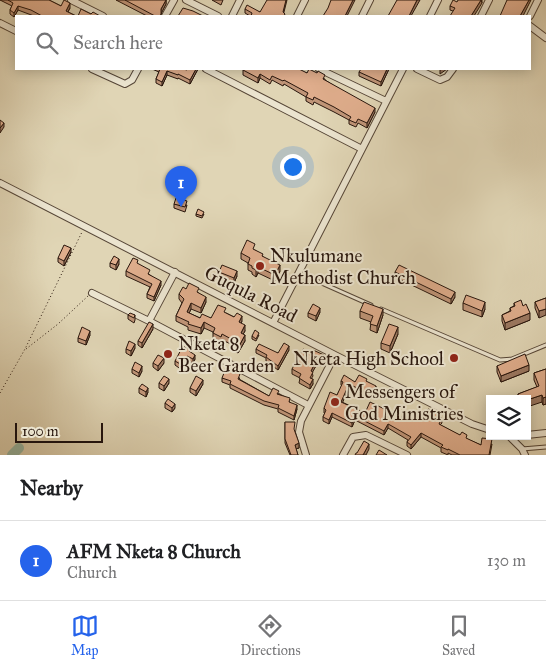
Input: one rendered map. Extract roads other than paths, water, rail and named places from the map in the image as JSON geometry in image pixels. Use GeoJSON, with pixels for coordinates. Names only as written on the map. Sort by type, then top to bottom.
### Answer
{"type":"FeatureCollection","features":[{"type":"Feature","properties":{"kind":"street"},"geometry":{"type":"LineString","coordinates":[[71,0],[101,15]]}},
{"type":"Feature","properties":{"kind":"street"},"geometry":{"type":"LineString","coordinates":[[166,15],[174,0]]}},
{"type":"Feature","properties":{"kind":"street"},"geometry":{"type":"LineString","coordinates":[[186,0],[216,15]]}},
{"type":"Feature","properties":{"kind":"street"},"geometry":{"type":"LineString","coordinates":[[232,15],[240,0]]}},
{"type":"Feature","properties":{"kind":"street"},"geometry":{"type":"LineString","coordinates":[[298,15],[305,0]]}},
{"type":"Feature","properties":{"kind":"street"},"geometry":{"type":"LineString","coordinates":[[362,15],[370,0]]}},
{"type":"Feature","properties":{"kind":"street"},"geometry":{"type":"LineString","coordinates":[[430,15],[438,0]]}},
{"type":"Feature","properties":{"kind":"street"},"geometry":{"type":"LineString","coordinates":[[482,15],[489,0]]}},
{"type":"Feature","properties":{"kind":"street"},"geometry":{"type":"LineString","coordinates":[[530,15],[538,0]]}},
{"type":"Feature","properties":{"kind":"street"},"geometry":{"type":"LineString","coordinates":[[0,23],[15,30]]}},
{"type":"Feature","properties":{"kind":"street"},"geometry":{"type":"LineString","coordinates":[[531,27],[546,38]]}},
{"type":"Feature","properties":{"kind":"street"},"geometry":{"type":"LineString","coordinates":[[94,70],[125,84],[132,80],[137,70]]}},
{"type":"Feature","properties":{"kind":"street"},"geometry":{"type":"LineString","coordinates":[[208,70],[362,149]]}},
{"type":"Feature","properties":{"kind":"street"},"geometry":{"type":"LineString","coordinates":[[273,322],[402,70]]}},
{"type":"Feature","properties":{"kind":"street"},"geometry":{"type":"LineString","coordinates":[[419,70],[440,80],[447,77],[452,70]]}},
{"type":"Feature","properties":{"kind":"street"},"geometry":{"type":"LineString","coordinates":[[333,72],[386,101]]}},
{"type":"Feature","properties":{"kind":"street","name":"Guqula Road"},"geometry":{"type":"LineString","coordinates":[[0,183],[335,355],[472,424],[486,429]]}},
{"type":"Feature","properties":{"kind":"street"},"geometry":{"type":"LineString","coordinates":[[148,321],[175,272]]}},
{"type":"Feature","properties":{"kind":"street"},"geometry":{"type":"LineString","coordinates":[[92,293],[308,404]]}},
{"type":"Feature","properties":{"kind":"street"},"geometry":{"type":"LineString","coordinates":[[306,455],[299,425],[308,404],[335,355]]}},
{"type":"Feature","properties":{"kind":"street"},"geometry":{"type":"LineString","coordinates":[[531,435],[546,433]]}},
{"type":"Feature","properties":{"kind":"street"},"geometry":{"type":"LineString","coordinates":[[343,455],[352,437],[366,435],[407,455]]}},
{"type":"Feature","properties":{"kind":"street"},"geometry":{"type":"LineString","coordinates":[[512,440],[523,452]]}},
{"type":"Feature","properties":{"kind":"lane"},"geometry":{"type":"LineString","coordinates":[[298,273],[492,358],[512,359],[546,346]]}},
{"type":"Feature","properties":{"kind":"lane"},"geometry":{"type":"LineString","coordinates":[[523,452],[546,447]]}},
{"type":"Feature","properties":{"kind":"waterway"},"geometry":{"type":"LineString","coordinates":[[12,455],[19,448]]}},
{"type":"Feature","properties":{"kind":"place","name":"AFM Nketa 8 Church"},"geometry":{"type":"Point","coordinates":[181,207]}},
{"type":"Feature","properties":{"kind":"place","name":"Nkulumane Methodist Church"},"geometry":{"type":"Point","coordinates":[260,266]}},
{"type":"Feature","properties":{"kind":"place","name":"Nketa 8 Beer Garden"},"geometry":{"type":"Point","coordinates":[168,354]}},
{"type":"Feature","properties":{"kind":"place","name":"Nketa High School"},"geometry":{"type":"Point","coordinates":[454,358]}},
{"type":"Feature","properties":{"kind":"place","name":"Messengers of God Ministries"},"geometry":{"type":"Point","coordinates":[335,402]}}]}
